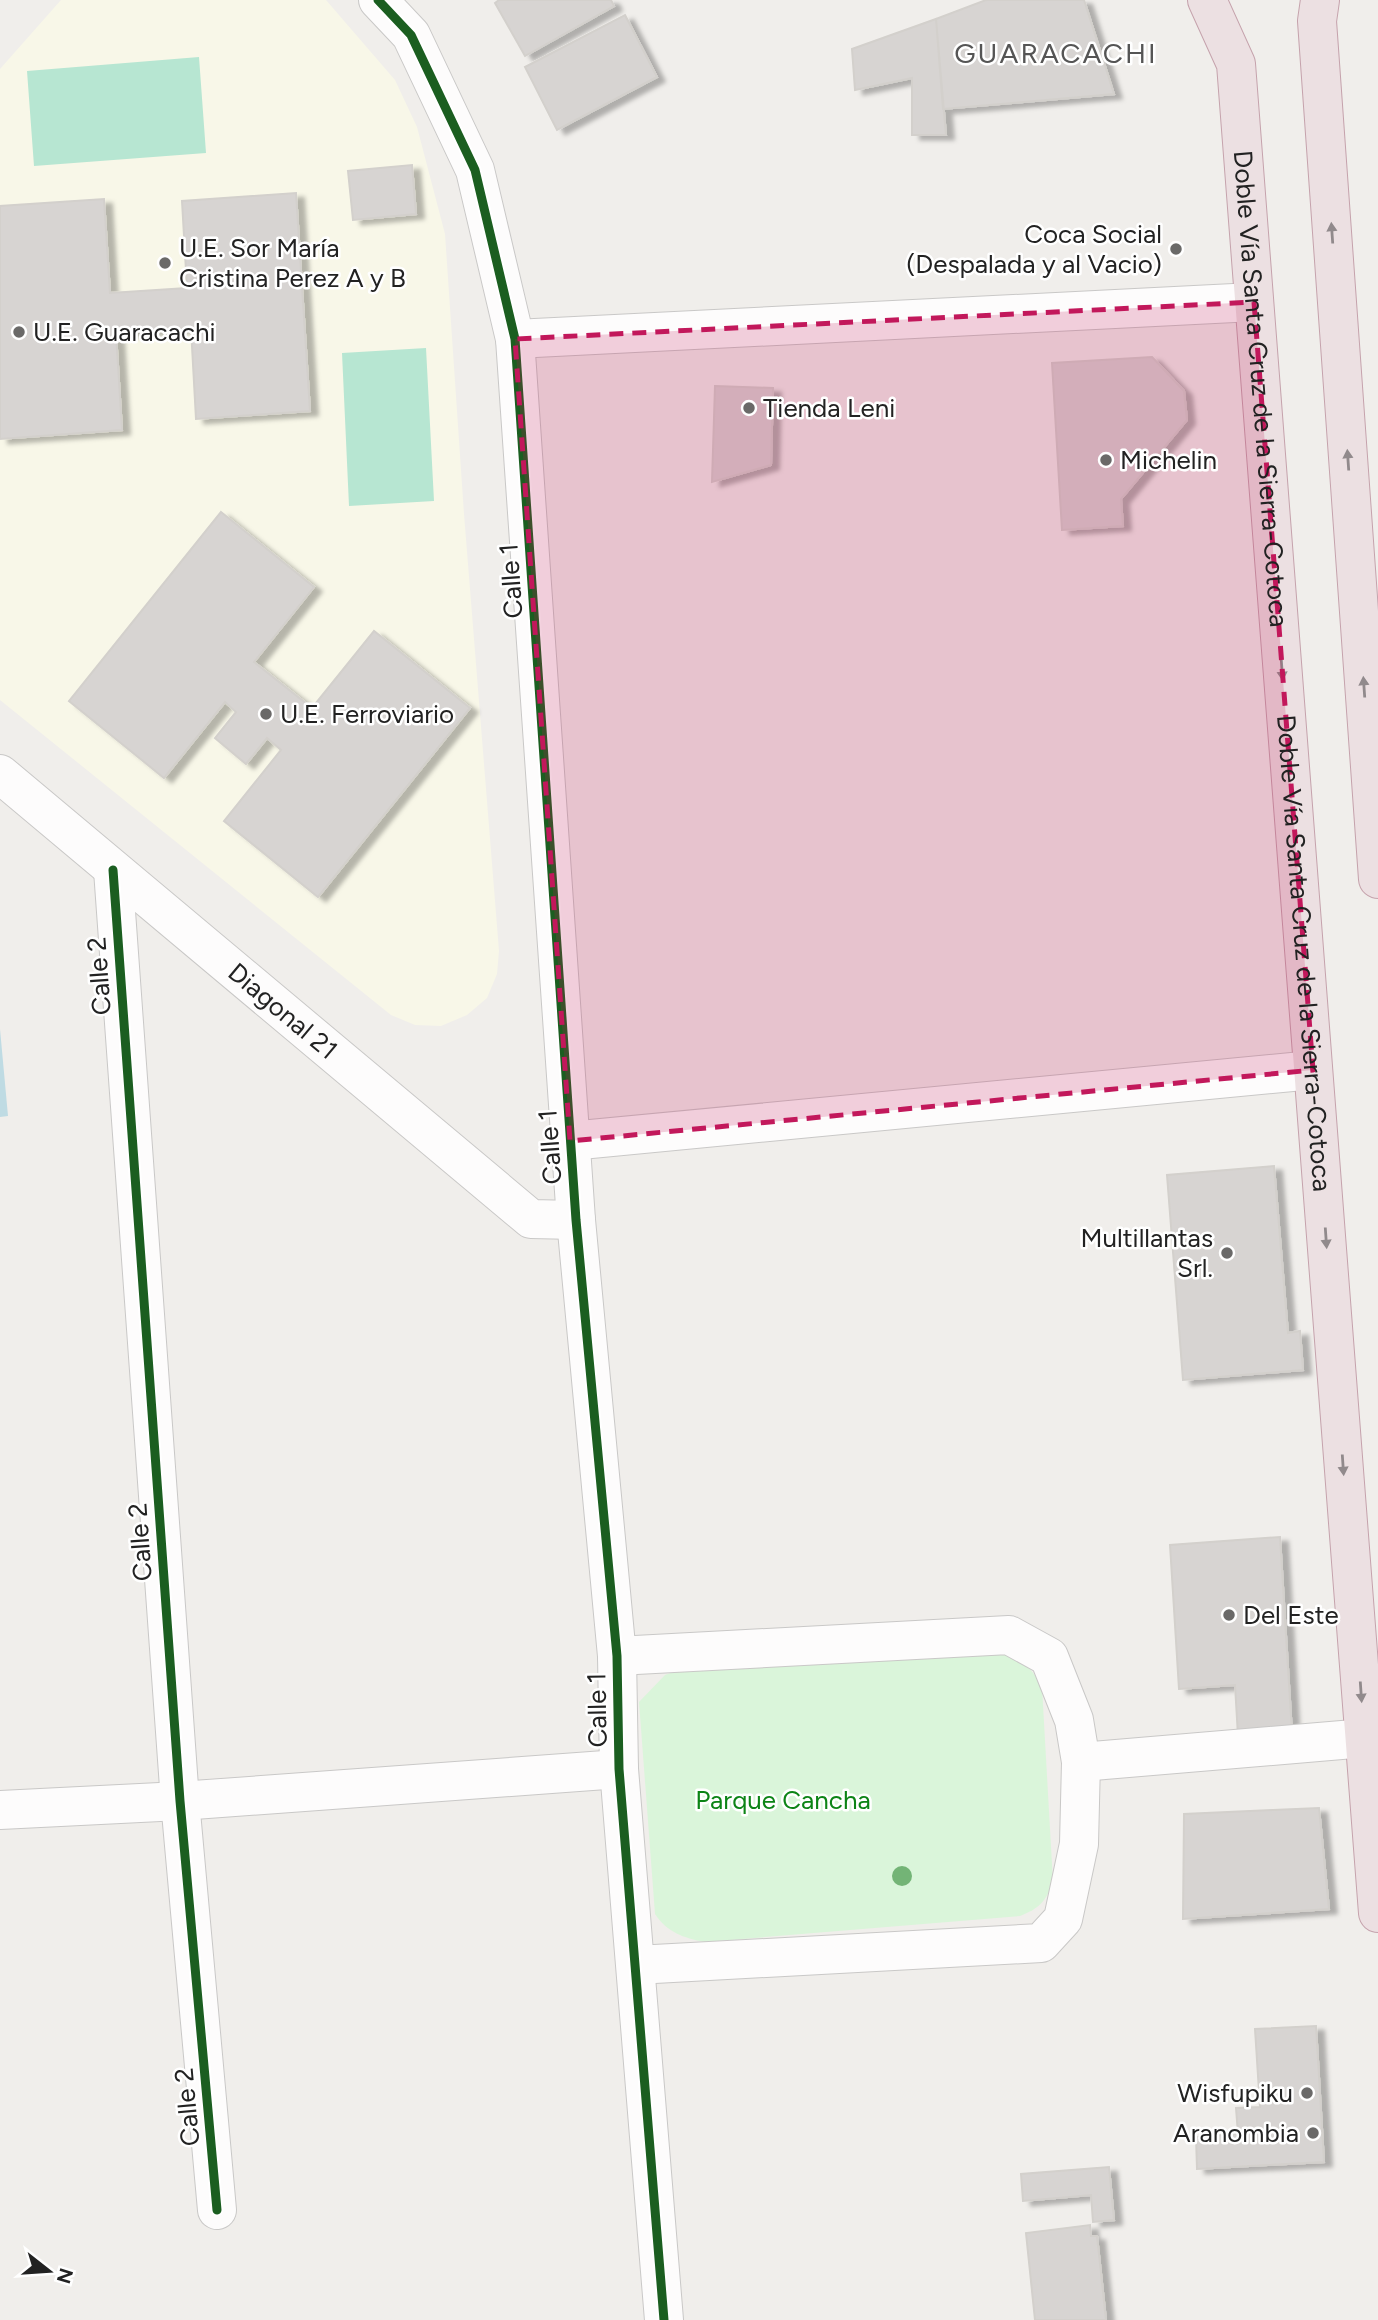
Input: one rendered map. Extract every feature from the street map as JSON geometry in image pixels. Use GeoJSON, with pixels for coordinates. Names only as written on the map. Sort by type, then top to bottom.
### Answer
{"type":"FeatureCollection","features":[{"type":"Feature","properties":{"kind":"highway","name":"Doble Vía Santa Cruz de la Sierra-Cotoca"},"geometry":{"type":"LineString","coordinates":[[1208,0],[1236,64],[1313,1070],[1371,1738],[1378,1913]]}},
{"type":"Feature","properties":{"kind":"highway"},"geometry":{"type":"LineString","coordinates":[[1234,0],[1236,64]]}},
{"type":"Feature","properties":{"kind":"highway"},"geometry":{"type":"LineString","coordinates":[[1316,7],[1378,879]]}},
{"type":"Feature","properties":{"kind":"street","name":"Calle 1"},"geometry":{"type":"LineString","coordinates":[[378,0],[411,36],[475,170],[515,339],[570,1141],[617,1656],[619,1769],[664,2320]]}},
{"type":"Feature","properties":{"kind":"street"},"geometry":{"type":"LineString","coordinates":[[515,339],[1254,302]]}},
{"type":"Feature","properties":{"kind":"street","name":"Diagonal 21"},"geometry":{"type":"LineString","coordinates":[[0,774],[531,1219],[576,1220]]}},
{"type":"Feature","properties":{"kind":"street","name":"Calle 2"},"geometry":{"type":"LineString","coordinates":[[113,870],[180,1801],[217,2210]]}},
{"type":"Feature","properties":{"kind":"street"},"geometry":{"type":"LineString","coordinates":[[570,1141],[1313,1070]]}},
{"type":"Feature","properties":{"kind":"street"},"geometry":{"type":"LineString","coordinates":[[617,1656],[1009,1635],[1049,1657],[1074,1720],[1081,1762],[1079,1844],[1063,1919],[1041,1943],[636,1965]]}},
{"type":"Feature","properties":{"kind":"street"},"geometry":{"type":"LineString","coordinates":[[1081,1762],[1371,1738]]}},
{"type":"Feature","properties":{"kind":"street"},"geometry":{"type":"LineString","coordinates":[[0,1810],[180,1801],[619,1769]]}},
{"type":"Feature","properties":{"kind":"highlighted area"},"geometry":{"type":"Polygon","coordinates":[[[1254,302],[1313,1070],[570,1141],[515,339],[1254,302]]]}},
{"type":"Feature","properties":{"kind":"shaded area"},"geometry":{"type":"Polygon","coordinates":[[[61,0],[326,0],[395,80],[417,127],[445,234],[499,951],[497,974],[487,998],[467,1015],[441,1026],[415,1025],[391,1015],[0,700],[0,69],[61,0]]]}},
{"type":"Feature","properties":{"kind":"green space"},"geometry":{"type":"Polygon","coordinates":[[[199,57],[206,153],[34,166],[27,71],[199,57]]]}},
{"type":"Feature","properties":{"kind":"green space"},"geometry":{"type":"Polygon","coordinates":[[[426,348],[434,501],[349,506],[342,353],[426,348]]]}},
{"type":"Feature","properties":{"kind":"green space","name":"Parque Cancha"},"geometry":{"type":"Polygon","coordinates":[[[1010,1654],[1029,1668],[1042,1687],[1053,1882],[1037,1907],[1020,1916],[705,1942],[676,1933],[655,1914],[639,1702],[665,1675],[681,1669],[1010,1654]]]}},
{"type":"Feature","properties":{"kind":"water"},"geometry":{"type":"Polygon","coordinates":[[[0,1029],[8,1116],[0,1117],[0,1029]]]}},
{"type":"Feature","properties":{"kind":"building"},"geometry":{"type":"Polygon","coordinates":[[[499,0],[611,0],[614,6],[525,56],[495,3],[499,0]]]}},
{"type":"Feature","properties":{"kind":"building"},"geometry":{"type":"Polygon","coordinates":[[[986,0],[1084,0],[1114,94],[943,109],[936,19],[986,0]]]}},
{"type":"Feature","properties":{"kind":"building"},"geometry":{"type":"Polygon","coordinates":[[[625,15],[657,77],[557,130],[525,67],[625,15]]]}},
{"type":"Feature","properties":{"kind":"building"},"geometry":{"type":"Polygon","coordinates":[[[936,19],[946,135],[912,135],[912,78],[855,90],[852,49],[936,19]]]}},
{"type":"Feature","properties":{"kind":"building"},"geometry":{"type":"Polygon","coordinates":[[[412,165],[416,214],[353,220],[348,171],[412,165]]]}},
{"type":"Feature","properties":{"kind":"building"},"geometry":{"type":"Polygon","coordinates":[[[296,193],[310,411],[196,419],[191,328],[116,333],[122,430],[0,439],[0,206],[104,199],[110,293],[187,288],[182,201],[296,193]]]}},
{"type":"Feature","properties":{"kind":"building","name":"Michelin"},"geometry":{"type":"Polygon","coordinates":[[[1152,357],[1184,391],[1187,420],[1121,499],[1123,526],[1062,530],[1052,363],[1152,357]]]}},
{"type":"Feature","properties":{"kind":"building"},"geometry":{"type":"Polygon","coordinates":[[[715,386],[773,388],[771,465],[712,482],[715,386]]]}},
{"type":"Feature","properties":{"kind":"building"},"geometry":{"type":"Polygon","coordinates":[[[221,512],[314,587],[254,662],[312,708],[374,631],[470,708],[318,897],[224,821],[281,750],[267,738],[246,764],[215,738],[236,712],[225,702],[164,778],[69,701],[221,512]]]}},
{"type":"Feature","properties":{"kind":"building","name":"Multillantas Srl."},"geometry":{"type":"Polygon","coordinates":[[[1274,1166],[1288,1333],[1300,1331],[1303,1370],[1183,1380],[1167,1175],[1274,1166]]]}},
{"type":"Feature","properties":{"kind":"building","name":"Del Este"},"geometry":{"type":"Polygon","coordinates":[[[1280,1537],[1292,1733],[1238,1736],[1235,1685],[1179,1689],[1170,1545],[1280,1537]]]}},
{"type":"Feature","properties":{"kind":"building"},"geometry":{"type":"Polygon","coordinates":[[[1319,1808],[1329,1909],[1183,1919],[1184,1814],[1319,1808]]]}},
{"type":"Feature","properties":{"kind":"building"},"geometry":{"type":"Polygon","coordinates":[[[1316,2026],[1324,2162],[1197,2169],[1196,2137],[1238,2134],[1236,2108],[1260,2107],[1255,2029],[1316,2026]]]}},
{"type":"Feature","properties":{"kind":"building"},"geometry":{"type":"Polygon","coordinates":[[[1109,2167],[1114,2220],[1093,2222],[1091,2195],[1023,2201],[1021,2174],[1109,2167]]]}},
{"type":"Feature","properties":{"kind":"building"},"geometry":{"type":"Polygon","coordinates":[[[1090,2225],[1091,2236],[1097,2236],[1106,2320],[1035,2320],[1026,2233],[1090,2225]]]}},
{"type":"Feature","properties":{"kind":"cycle path"},"geometry":{"type":"LineString","coordinates":[[378,0],[411,35],[475,170],[515,339],[576,1220],[617,1656],[619,1769],[664,2320]]}},
{"type":"Feature","properties":{"kind":"cycle path"},"geometry":{"type":"LineString","coordinates":[[113,870],[180,1801],[217,2210]]}},
{"type":"Feature","properties":{"kind":"place","name":"Coca Social (Despalada y al Vacio)"},"geometry":{"type":"Point","coordinates":[1176,249]}},
{"type":"Feature","properties":{"kind":"place","name":"U.E. Sor María Cristina Perez A y B"},"geometry":{"type":"Point","coordinates":[165,263]}},
{"type":"Feature","properties":{"kind":"place","name":"U.E. Guaracachi"},"geometry":{"type":"Point","coordinates":[19,332]}},
{"type":"Feature","properties":{"kind":"place","name":"Tienda Leni"},"geometry":{"type":"Point","coordinates":[749,408]}},
{"type":"Feature","properties":{"kind":"place","name":"Michelin"},"geometry":{"type":"Point","coordinates":[1106,460]}},
{"type":"Feature","properties":{"kind":"place","name":"U.E. Ferroviario"},"geometry":{"type":"Point","coordinates":[266,714]}},
{"type":"Feature","properties":{"kind":"place","name":"Multillantas Srl."},"geometry":{"type":"Point","coordinates":[1227,1253]}},
{"type":"Feature","properties":{"kind":"place","name":"Del Este"},"geometry":{"type":"Point","coordinates":[1229,1615]}},
{"type":"Feature","properties":{"kind":"place","name":"Wisfupiku"},"geometry":{"type":"Point","coordinates":[1307,2093]}},
{"type":"Feature","properties":{"kind":"place","name":"Aranombia"},"geometry":{"type":"Point","coordinates":[1313,2133]}},
{"type":"Feature","properties":{"kind":"district","name":"GUARACACHI"},"geometry":{"type":"Point","coordinates":[1056,53]}}]}
